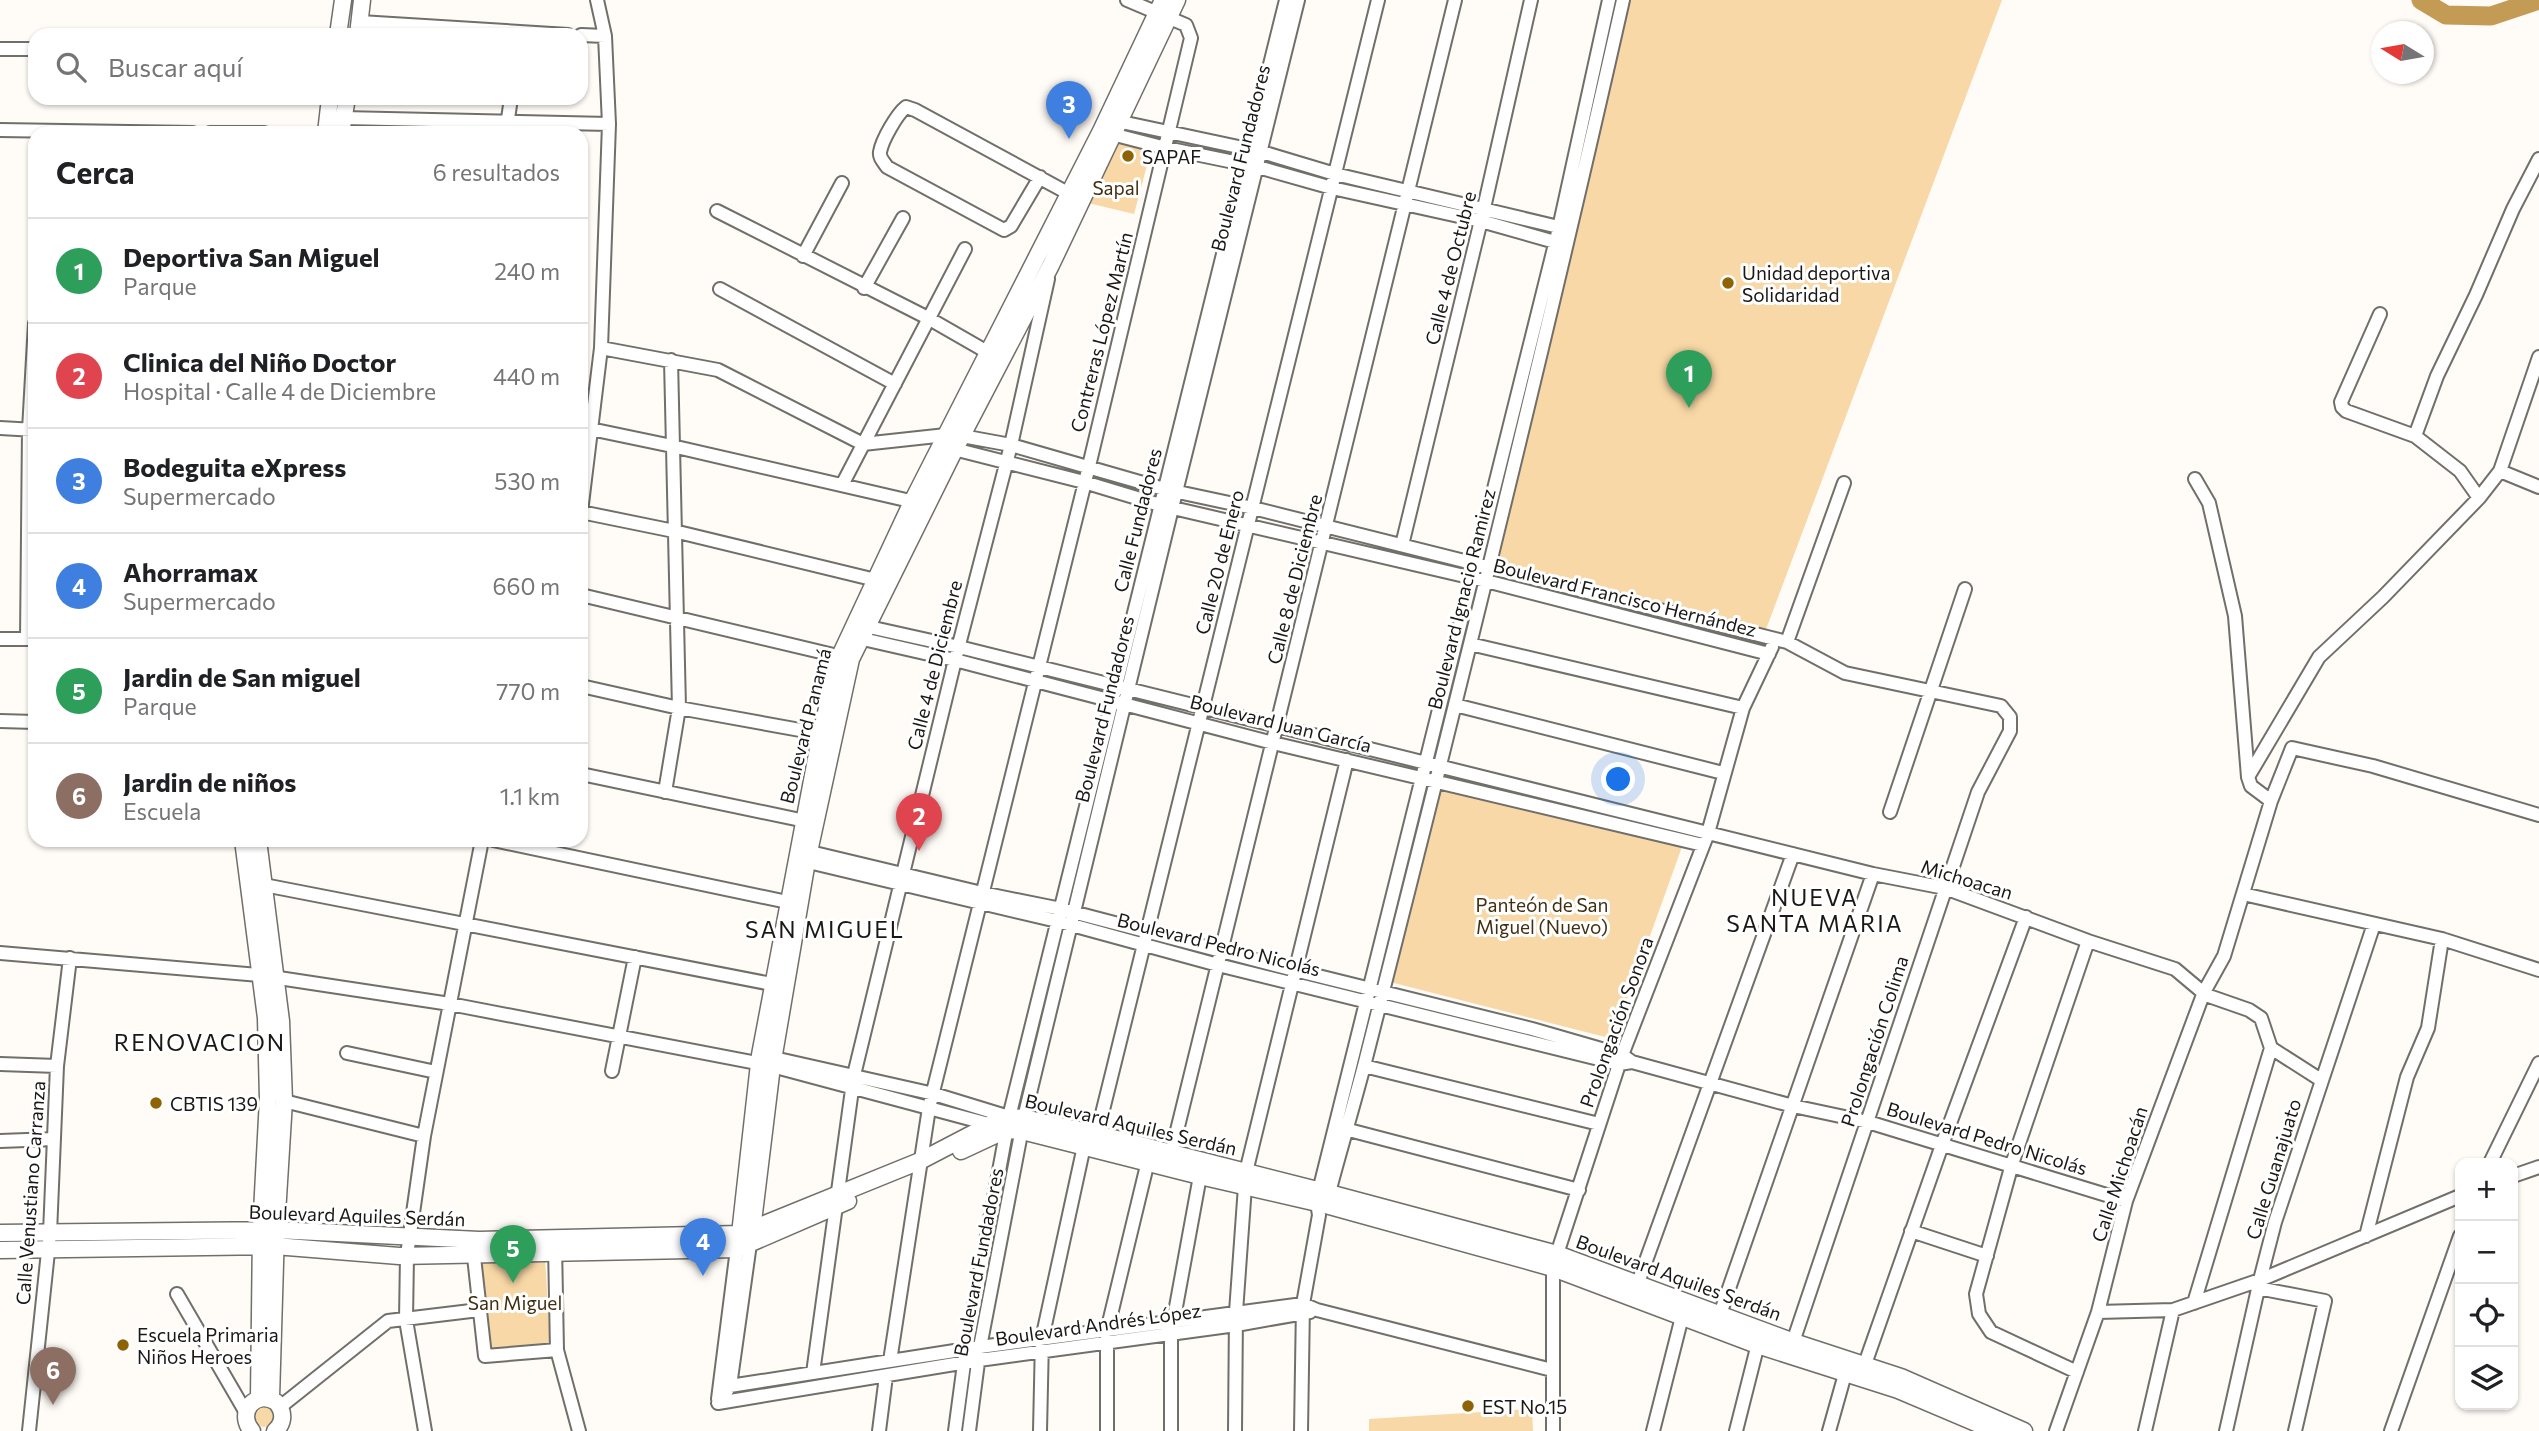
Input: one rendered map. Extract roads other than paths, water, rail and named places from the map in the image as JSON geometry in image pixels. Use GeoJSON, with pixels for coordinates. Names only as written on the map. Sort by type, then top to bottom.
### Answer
{"type":"FeatureCollection","features":[{"type":"Feature","properties":{"kind":"street"},"geometry":{"type":"LineString","coordinates":[[339,28],[343,0]]}},
{"type":"Feature","properties":{"kind":"street"},"geometry":{"type":"LineString","coordinates":[[359,28],[362,0]]}},
{"type":"Feature","properties":{"kind":"street"},"geometry":{"type":"LineString","coordinates":[[588,418],[601,348],[609,124],[605,36],[597,0]]}},
{"type":"Feature","properties":{"kind":"street"},"geometry":{"type":"LineString","coordinates":[[1127,0],[1163,9]]}},
{"type":"Feature","properties":{"kind":"street","name":"Boulevard Panamá"},"geometry":{"type":"LineString","coordinates":[[730,1386],[766,1060],[809,822],[846,658],[989,353],[1075,197],[1163,9],[1177,0]]}},
{"type":"Feature","properties":{"kind":"street","name":"Calle Fundadores"},"geometry":{"type":"LineString","coordinates":[[1066,917],[1112,701],[1166,506],[1252,165],[1286,0]]}},
{"type":"Feature","properties":{"kind":"street","name":"Boulevard Fundadores"},"geometry":{"type":"LineString","coordinates":[[1255,150],[1298,0]]}},
{"type":"Feature","properties":{"kind":"street","name":"Calle 20 de Enero"},"geometry":{"type":"LineString","coordinates":[[1097,1134],[1378,0]]}},
{"type":"Feature","properties":{"kind":"street","name":"Calle 8 de Diciembre"},"geometry":{"type":"LineString","coordinates":[[1170,1161],[1455,0]]}},
{"type":"Feature","properties":{"kind":"street","name":"Calle 4 de Octubre"},"geometry":{"type":"LineString","coordinates":[[1402,545],[1485,208],[1531,0]]}},
{"type":"Feature","properties":{"kind":"street","name":"Boulevard Ignacio Ramirez"},"geometry":{"type":"LineString","coordinates":[[1432,766],[1455,705],[1490,568],[1565,229],[1609,0]]}},
{"type":"Feature","properties":{"kind":"street","name":"Boulevard Ignacio Ramirez"},"geometry":{"type":"LineString","coordinates":[[1565,229],[1623,0]]}},
{"type":"Feature","properties":{"kind":"street","name":"Contreras López Martín"},"geometry":{"type":"LineString","coordinates":[[890,1361],[929,1108],[1191,38],[1186,25],[1163,9]]}},
{"type":"Feature","properties":{"kind":"street"},"geometry":{"type":"LineString","coordinates":[[588,35],[605,36]]}},
{"type":"Feature","properties":{"kind":"street"},"geometry":{"type":"LineString","coordinates":[[0,49],[28,50]]}},
{"type":"Feature","properties":{"kind":"street"},"geometry":{"type":"LineString","coordinates":[[327,126],[329,105]]}},
{"type":"Feature","properties":{"kind":"street"},"geometry":{"type":"LineString","coordinates":[[342,126],[346,105]]}},
{"type":"Feature","properties":{"kind":"street"},"geometry":{"type":"LineString","coordinates":[[507,126],[510,105]]}},
{"type":"Feature","properties":{"kind":"street"},"geometry":{"type":"LineString","coordinates":[[1040,177],[1012,226],[1004,230],[887,167],[881,159],[880,151],[898,114],[906,107],[1040,177],[1075,197]]}},
{"type":"Feature","properties":{"kind":"street"},"geometry":{"type":"LineString","coordinates":[[541,126],[609,124]]}},
{"type":"Feature","properties":{"kind":"street"},"geometry":{"type":"LineString","coordinates":[[1109,127],[1169,134],[1255,150],[1335,174],[1565,229]]}},
{"type":"Feature","properties":{"kind":"street"},"geometry":{"type":"LineString","coordinates":[[1109,127],[1166,148],[1252,165],[1332,188],[1481,221],[1562,243]]}},
{"type":"Feature","properties":{"kind":"street"},"geometry":{"type":"LineString","coordinates":[[0,130],[28,131]]}},
{"type":"Feature","properties":{"kind":"street"},"geometry":{"type":"LineString","coordinates":[[2415,436],[2437,376],[2513,209],[2539,159]]}},
{"type":"Feature","properties":{"kind":"street"},"geometry":{"type":"LineString","coordinates":[[803,256],[842,183]]}},
{"type":"Feature","properties":{"kind":"street","name":"Boulevard Panamá"},"geometry":{"type":"LineString","coordinates":[[946,441],[1051,265],[1075,197]]}},
{"type":"Feature","properties":{"kind":"street"},"geometry":{"type":"LineString","coordinates":[[717,211],[864,288],[928,318],[989,353]]}},
{"type":"Feature","properties":{"kind":"street"},"geometry":{"type":"LineString","coordinates":[[864,288],[903,218]]}},
{"type":"Feature","properties":{"kind":"street","name":"Boulevard Ignacio Ramirez"},"geometry":{"type":"LineString","coordinates":[[1322,1201],[1429,780],[1475,563],[1562,243]]}},
{"type":"Feature","properties":{"kind":"street"},"geometry":{"type":"LineString","coordinates":[[842,485],[964,249]]}},
{"type":"Feature","properties":{"kind":"street","name":"Calle 4 de Diciembre"},"geometry":{"type":"LineString","coordinates":[[813,1373],[853,1081],[958,647],[1006,462],[1051,265]]}},
{"type":"Feature","properties":{"kind":"street"},"geometry":{"type":"LineString","coordinates":[[720,289],[894,384]]}},
{"type":"Feature","properties":{"kind":"street"},"geometry":{"type":"LineString","coordinates":[[2380,314],[2342,407],[2346,411],[2415,436],[2460,471],[2479,498]]}},
{"type":"Feature","properties":{"kind":"street"},"geometry":{"type":"LineString","coordinates":[[601,348],[718,370],[863,444],[946,441]]}},
{"type":"Feature","properties":{"kind":"street"},"geometry":{"type":"LineString","coordinates":[[2248,777],[2319,657],[2383,597],[2479,498],[2500,471],[2539,357]]}},
{"type":"Feature","properties":{"kind":"street"},"geometry":{"type":"LineString","coordinates":[[665,792],[679,708],[671,360]]}},
{"type":"Feature","properties":{"kind":"street"},"geometry":{"type":"LineString","coordinates":[[2526,393],[2539,398]]}},
{"type":"Feature","properties":{"kind":"street"},"geometry":{"type":"LineString","coordinates":[[0,428],[28,430]]}},
{"type":"Feature","properties":{"kind":"street"},"geometry":{"type":"LineString","coordinates":[[588,429],[672,446],[920,504]]}},
{"type":"Feature","properties":{"kind":"street","name":"Boulevard Francisco Hernández"},"geometry":{"type":"LineString","coordinates":[[946,441],[1010,444],[1170,490],[1253,508],[1781,640],[1845,673],[2001,706],[2010,717]]}},
{"type":"Feature","properties":{"kind":"street","name":"Boulevard Francisco Hernández"},"geometry":{"type":"LineString","coordinates":[[946,441],[1006,462],[1166,506],[1486,581],[1769,654]]}},
{"type":"Feature","properties":{"kind":"street"},"geometry":{"type":"LineString","coordinates":[[2500,471],[2539,487]]}},
{"type":"Feature","properties":{"kind":"street"},"geometry":{"type":"LineString","coordinates":[[2195,480],[2209,503],[2235,616],[2250,786],[2271,801]]}},
{"type":"Feature","properties":{"kind":"street","name":"Prolongación Sonora"},"geometry":{"type":"LineString","coordinates":[[1553,1431],[1555,1261],[1600,1124],[1705,839],[1743,708],[1769,654],[1781,640],[1844,483]]}},
{"type":"Feature","properties":{"kind":"street","name":"Boulevard Fundadores"},"geometry":{"type":"LineString","coordinates":[[955,1431],[965,1356],[1010,1124],[1126,705],[1166,506]]}},
{"type":"Feature","properties":{"kind":"street"},"geometry":{"type":"LineString","coordinates":[[588,513],[674,531],[881,581]]}},
{"type":"Feature","properties":{"kind":"street"},"geometry":{"type":"LineString","coordinates":[[1890,812],[1965,589]]}},
{"type":"Feature","properties":{"kind":"street"},"geometry":{"type":"LineString","coordinates":[[588,597],[846,658]]}},
{"type":"Feature","properties":{"kind":"street","name":"Boulevard Juan García"},"geometry":{"type":"LineString","coordinates":[[859,632],[958,647],[1432,766],[1705,839]]}},
{"type":"Feature","properties":{"kind":"street","name":"Boulevard Juan García"},"geometry":{"type":"LineString","coordinates":[[859,632],[955,660],[1273,743],[1429,780],[1705,839]]}},
{"type":"Feature","properties":{"kind":"street"},"geometry":{"type":"LineString","coordinates":[[0,639],[28,639]]}},
{"type":"Feature","properties":{"kind":"street"},"geometry":{"type":"LineString","coordinates":[[1470,644],[1743,708]]}},
{"type":"Feature","properties":{"kind":"street"},"geometry":{"type":"LineString","coordinates":[[588,688],[679,708],[827,735]]}},
{"type":"Feature","properties":{"kind":"street"},"geometry":{"type":"LineString","coordinates":[[1455,705],[1723,773]]}},
{"type":"Feature","properties":{"kind":"street","name":"Prolongación Colima"},"geometry":{"type":"LineString","coordinates":[[1791,1349],[1978,792],[2010,731],[2010,717]]}},
{"type":"Feature","properties":{"kind":"street"},"geometry":{"type":"LineString","coordinates":[[0,721],[28,722]]}},
{"type":"Feature","properties":{"kind":"street","name":"Calle Michoacán"},"geometry":{"type":"LineString","coordinates":[[2056,1431],[2098,1312],[2126,1201],[2204,992],[2224,956],[2271,801],[2292,748],[2373,766],[2539,815]]}},
{"type":"Feature","properties":{"kind":"street"},"geometry":{"type":"LineString","coordinates":[[1235,1431],[1236,1319],[1245,1179],[1347,760]]}},
{"type":"Feature","properties":{"kind":"street"},"geometry":{"type":"LineString","coordinates":[[588,776],[809,822]]}},
{"type":"Feature","properties":{"kind":"street","name":"Michoacan"},"geometry":{"type":"LineString","coordinates":[[1705,839],[1793,854],[1945,888],[2088,941],[2175,969],[2204,992]]}},
{"type":"Feature","properties":{"kind":"street"},"geometry":{"type":"LineString","coordinates":[[244,847],[259,975],[267,1018],[270,1401],[282,1422],[275,1431]]}},
{"type":"Feature","properties":{"kind":"street"},"geometry":{"type":"LineString","coordinates":[[259,847],[277,978],[284,1101],[268,1238]]}},
{"type":"Feature","properties":{"kind":"street"},"geometry":{"type":"LineString","coordinates":[[425,1431],[406,1320],[407,1255],[424,1136],[481,847]]}},
{"type":"Feature","properties":{"kind":"street"},"geometry":{"type":"LineString","coordinates":[[526,847],[794,904]]}},
{"type":"Feature","properties":{"kind":"street"},"geometry":{"type":"LineString","coordinates":[[1635,1291],[1793,854]]}},
{"type":"Feature","properties":{"kind":"street"},"geometry":{"type":"LineString","coordinates":[[803,855],[1066,917]]}},
{"type":"Feature","properties":{"kind":"street"},"geometry":{"type":"LineString","coordinates":[[1717,1322],[1873,874]]}},
{"type":"Feature","properties":{"kind":"street"},"geometry":{"type":"LineString","coordinates":[[264,885],[779,985]]}},
{"type":"Feature","properties":{"kind":"street"},"geometry":{"type":"LineString","coordinates":[[2243,894],[2442,939],[2539,970]]}},
{"type":"Feature","properties":{"kind":"street","name":"Boulevard Pedro Nicolás"},"geometry":{"type":"LineString","coordinates":[[1066,917],[1147,931],[1222,951],[1293,976]]}},
{"type":"Feature","properties":{"kind":"street","name":"Boulevard Pedro Nicolás"},"geometry":{"type":"LineString","coordinates":[[1066,917],[1144,945],[1218,965],[1293,976],[1532,1029],[1624,1060],[1793,1106],[1868,1122],[2126,1201]]}},
{"type":"Feature","properties":{"kind":"street"},"geometry":{"type":"LineString","coordinates":[[1829,1431],[1911,1231],[2026,917]]}},
{"type":"Feature","properties":{"kind":"street","name":"Calle Guanajuato"},"geometry":{"type":"LineString","coordinates":[[2226,1431],[2275,1222],[2374,924]]}},
{"type":"Feature","properties":{"kind":"street"},"geometry":{"type":"LineString","coordinates":[[2366,1237],[2407,1077],[2428,1028],[2442,939]]}},
{"type":"Feature","properties":{"kind":"street"},"geometry":{"type":"LineString","coordinates":[[2077,1371],[1991,1332],[1979,1314],[1976,1294],[2012,1164],[2088,941]]}},
{"type":"Feature","properties":{"kind":"street"},"geometry":{"type":"LineString","coordinates":[[0,953],[259,975],[450,1004],[618,1037],[766,1060],[853,1081],[934,1094],[1010,1124]]}},
{"type":"Feature","properties":{"kind":"street"},"geometry":{"type":"LineString","coordinates":[[612,1071],[635,957]]}},
{"type":"Feature","properties":{"kind":"street","name":"Calle Venustiano Carranza"},"geometry":{"type":"LineString","coordinates":[[29,1431],[50,1241],[57,1066],[70,958]]}},
{"type":"Feature","properties":{"kind":"street"},"geometry":{"type":"LineString","coordinates":[[2194,1303],[2271,1048],[2261,1018],[2249,1010],[2204,992]]}},
{"type":"Feature","properties":{"kind":"street","name":"Boulevard Ignacio Ramirez"},"geometry":{"type":"LineString","coordinates":[[1322,1201],[1364,1066],[1375,996]]}},
{"type":"Feature","properties":{"kind":"street"},"geometry":{"type":"LineString","coordinates":[[2271,1048],[2321,1080]]}},
{"type":"Feature","properties":{"kind":"street"},"geometry":{"type":"LineString","coordinates":[[347,1053],[436,1072]]}},
{"type":"Feature","properties":{"kind":"street"},"geometry":{"type":"LineString","coordinates":[[2492,1158],[2539,1063]]}},
{"type":"Feature","properties":{"kind":"street"},"geometry":{"type":"LineString","coordinates":[[0,1064],[57,1066]]}},
{"type":"Feature","properties":{"kind":"street"},"geometry":{"type":"LineString","coordinates":[[1364,1066],[1600,1124]]}},
{"type":"Feature","properties":{"kind":"street"},"geometry":{"type":"LineString","coordinates":[[853,1081],[929,1108],[1010,1124]]}},
{"type":"Feature","properties":{"kind":"street"},"geometry":{"type":"LineString","coordinates":[[284,1101],[424,1136]]}},
{"type":"Feature","properties":{"kind":"street","name":"Boulevard Fundadores"},"geometry":{"type":"LineString","coordinates":[[969,1431],[1010,1124]]}},
{"type":"Feature","properties":{"kind":"street","name":"Boulevard Aquiles Serdán"},"geometry":{"type":"LineString","coordinates":[[1010,1124],[1084,1146],[1150,1156],[1245,1179],[1555,1261],[1791,1349],[1853,1367],[1901,1377],[2024,1431]]}},
{"type":"Feature","properties":{"kind":"street","name":"Boulevard Aquiles Serdán"},"geometry":{"type":"LineString","coordinates":[[268,1238],[407,1255],[473,1247],[745,1239],[920,1166],[1010,1124],[1097,1134],[1150,1156]]}},
{"type":"Feature","properties":{"kind":"street"},"geometry":{"type":"LineString","coordinates":[[1345,1129],[1579,1190]]}},
{"type":"Feature","properties":{"kind":"street"},"geometry":{"type":"LineString","coordinates":[[0,1141],[54,1139]]}},
{"type":"Feature","properties":{"kind":"street"},"geometry":{"type":"LineString","coordinates":[[1040,1431],[1042,1346],[1084,1146]]}},
{"type":"Feature","properties":{"kind":"street"},"geometry":{"type":"LineString","coordinates":[[1107,1431],[1107,1337],[1150,1156]]}},
{"type":"Feature","properties":{"kind":"street","name":"Boulevard Aquiles Serdán"},"geometry":{"type":"LineString","coordinates":[[1170,1161],[1200,1176],[1245,1179]]}},
{"type":"Feature","properties":{"kind":"street"},"geometry":{"type":"LineString","coordinates":[[2518,1174],[2539,1167]]}},
{"type":"Feature","properties":{"kind":"street"},"geometry":{"type":"LineString","coordinates":[[1171,1431],[1172,1328],[1200,1176]]}},
{"type":"Feature","properties":{"kind":"street"},"geometry":{"type":"LineString","coordinates":[[2098,1312],[2173,1310],[2259,1284],[2455,1198]]}},
{"type":"Feature","properties":{"kind":"street"},"geometry":{"type":"LineString","coordinates":[[1301,1431],[1302,1310],[1322,1201]]}},
{"type":"Feature","properties":{"kind":"street"},"geometry":{"type":"LineString","coordinates":[[1911,1231],[1986,1256]]}},
{"type":"Feature","properties":{"kind":"street","name":"Boulevard Aquiles Serdán"},"geometry":{"type":"LineString","coordinates":[[0,1233],[50,1241]]}},
{"type":"Feature","properties":{"kind":"street","name":"Boulevard Aquiles Serdán"},"geometry":{"type":"LineString","coordinates":[[0,1250],[50,1241],[268,1238],[409,1238],[473,1247]]}},
{"type":"Feature","properties":{"kind":"street","name":"Boulevard Panamá"},"geometry":{"type":"LineString","coordinates":[[718,1403],[745,1239]]}},
{"type":"Feature","properties":{"kind":"street"},"geometry":{"type":"LineString","coordinates":[[555,1246],[557,1350],[579,1431]]}},
{"type":"Feature","properties":{"kind":"street"},"geometry":{"type":"LineString","coordinates":[[473,1247],[485,1356],[557,1350]]}},
{"type":"Feature","properties":{"kind":"street"},"geometry":{"type":"LineString","coordinates":[[2391,1431],[2455,1250]]}},
{"type":"Feature","properties":{"kind":"street"},"geometry":{"type":"LineString","coordinates":[[2259,1284],[2325,1301],[2295,1431]]}},
{"type":"Feature","properties":{"kind":"street"},"geometry":{"type":"LineString","coordinates":[[177,1294],[246,1425]]}},
{"type":"Feature","properties":{"kind":"street"},"geometry":{"type":"LineString","coordinates":[[1653,1431],[1684,1309]]}},
{"type":"Feature","properties":{"kind":"street"},"geometry":{"type":"LineString","coordinates":[[246,1425],[248,1405],[270,1401],[388,1321],[479,1310]]}},
{"type":"Feature","properties":{"kind":"street"},"geometry":{"type":"LineString","coordinates":[[1302,1310],[1317,1310],[1552,1370]]}},
{"type":"Feature","properties":{"kind":"street","name":"Boulevard Andrés López"},"geometry":{"type":"LineString","coordinates":[[730,1386],[890,1361],[965,1356],[1302,1310]]}},
{"type":"Feature","properties":{"kind":"street"},"geometry":{"type":"LineString","coordinates":[[2145,1431],[2173,1310]]}},
{"type":"Feature","properties":{"kind":"street"},"geometry":{"type":"LineString","coordinates":[[1736,1431],[1759,1338]]}},
{"type":"Feature","properties":{"kind":"street","name":"Boulevard Andrés López"},"geometry":{"type":"LineString","coordinates":[[718,1403],[886,1376],[965,1356]]}},
{"type":"Feature","properties":{"kind":"street","name":"Boulevard Aquiles Serdán"},"geometry":{"type":"LineString","coordinates":[[1853,1367],[1898,1390],[1995,1431]]}},
{"type":"Feature","properties":{"kind":"street"},"geometry":{"type":"LineString","coordinates":[[880,1431],[886,1376]]}},
{"type":"Feature","properties":{"kind":"street"},"geometry":{"type":"LineString","coordinates":[[718,1403],[730,1386]]}},
{"type":"Feature","properties":{"kind":"waterway"},"geometry":{"type":"LineString","coordinates":[[2421,0],[2446,15],[2491,16],[2539,0]]}},
{"type":"Feature","properties":{"kind":"place","name":"Bodeguita eXpress"},"geometry":{"type":"Point","coordinates":[1069,139]}},
{"type":"Feature","properties":{"kind":"place","name":"SAPAF"},"geometry":{"type":"Point","coordinates":[1128,156]}},
{"type":"Feature","properties":{"kind":"place","name":"Unidad deportiva Solidaridad"},"geometry":{"type":"Point","coordinates":[1728,283]}},
{"type":"Feature","properties":{"kind":"place","name":"Deportiva San Miguel"},"geometry":{"type":"Point","coordinates":[1689,408]}},
{"type":"Feature","properties":{"kind":"place","name":"Clinica del Niño Doctor"},"geometry":{"type":"Point","coordinates":[919,851]}},
{"type":"Feature","properties":{"kind":"place","name":"CBTIS 139"},"geometry":{"type":"Point","coordinates":[156,1103]}},
{"type":"Feature","properties":{"kind":"place","name":"Ahorramax"},"geometry":{"type":"Point","coordinates":[703,1276]}},
{"type":"Feature","properties":{"kind":"place","name":"Jardin de San miguel"},"geometry":{"type":"Point","coordinates":[513,1283]}},
{"type":"Feature","properties":{"kind":"place","name":"Escuela Primaria Niños Heroes"},"geometry":{"type":"Point","coordinates":[123,1345]}},
{"type":"Feature","properties":{"kind":"place","name":"Jardin de niños"},"geometry":{"type":"Point","coordinates":[53,1405]}},
{"type":"Feature","properties":{"kind":"place","name":"EST No.15"},"geometry":{"type":"Point","coordinates":[1468,1406]}},
{"type":"Feature","properties":{"kind":"district","name":"NUEVA SANTA MARIA"},"geometry":{"type":"Point","coordinates":[1815,910]}},
{"type":"Feature","properties":{"kind":"district","name":"SAN MIGUEL"},"geometry":{"type":"Point","coordinates":[825,929]}},
{"type":"Feature","properties":{"kind":"district","name":"RENOVACION"},"geometry":{"type":"Point","coordinates":[200,1042]}},
{"type":"Feature","properties":{"kind":"park label","name":"Sapal"},"geometry":{"type":"Point","coordinates":[1116,187]}},
{"type":"Feature","properties":{"kind":"park label","name":"Panteón de San Miguel (Nuevo)"},"geometry":{"type":"Point","coordinates":[1542,915]}},
{"type":"Feature","properties":{"kind":"park label","name":"San Miguel"},"geometry":{"type":"Point","coordinates":[515,1302]}}]}
